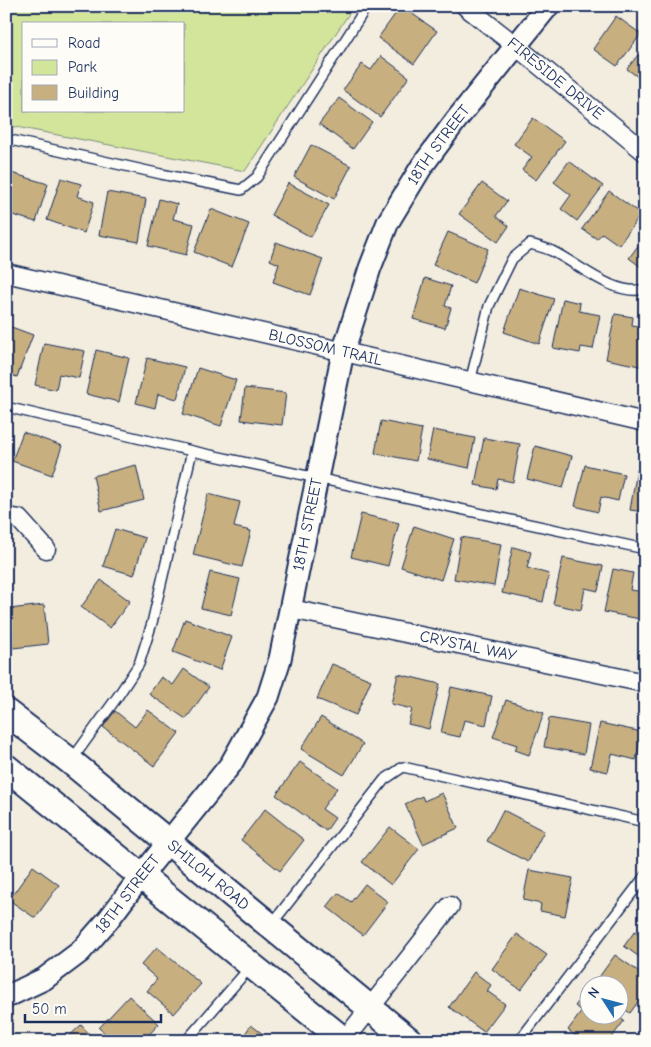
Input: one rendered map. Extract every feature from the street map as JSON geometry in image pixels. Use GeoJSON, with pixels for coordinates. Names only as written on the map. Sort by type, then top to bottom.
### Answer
{"type":"FeatureCollection","features":[{"type":"Feature","properties":{"kind":"main road","name":"SHILOH ROAD"},"geometry":{"type":"LineString","coordinates":[[6,712],[70,761],[410,1041]]}},
{"type":"Feature","properties":{"kind":"main road"},"geometry":{"type":"LineString","coordinates":[[6,767],[345,1041]]}},
{"type":"Feature","properties":{"kind":"street","name":"FIRESIDE DRIVE"},"geometry":{"type":"LineString","coordinates":[[464,6],[516,46],[645,152]]}},
{"type":"Feature","properties":{"kind":"street","name":"18TH STREET"},"geometry":{"type":"LineString","coordinates":[[6,997],[44,979],[80,952],[108,920],[231,764],[268,697],[280,659],[291,609],[343,352],[370,268],[388,222],[422,166],[548,6]]}},
{"type":"Feature","properties":{"kind":"street","name":"BLOSSOM TRAIL"},"geometry":{"type":"LineString","coordinates":[[6,273],[645,422]]}},
{"type":"Feature","properties":{"kind":"street"},"geometry":{"type":"LineString","coordinates":[[6,517],[18,519],[46,549]]}},
{"type":"Feature","properties":{"kind":"street","name":"CRYSTAL WAY"},"geometry":{"type":"LineString","coordinates":[[291,609],[645,683]]}},
{"type":"Feature","properties":{"kind":"street"},"geometry":{"type":"LineString","coordinates":[[345,1041],[450,906]]}},
{"type":"Feature","properties":{"kind":"lane"},"geometry":{"type":"LineString","coordinates":[[6,139],[241,190],[257,177],[367,6]]}},
{"type":"Feature","properties":{"kind":"lane"},"geometry":{"type":"LineString","coordinates":[[470,382],[489,306],[512,259],[530,244],[551,251],[616,288],[638,291],[645,289]]}},
{"type":"Feature","properties":{"kind":"lane"},"geometry":{"type":"LineString","coordinates":[[6,407],[192,451],[645,549]]}},
{"type":"Feature","properties":{"kind":"lane"},"geometry":{"type":"LineString","coordinates":[[70,761],[139,664],[152,623],[192,451]]}},
{"type":"Feature","properties":{"kind":"lane"},"geometry":{"type":"LineString","coordinates":[[270,927],[384,780],[403,767],[645,822]]}},
{"type":"Feature","properties":{"kind":"lane"},"geometry":{"type":"LineString","coordinates":[[519,1041],[645,876]]}},
{"type":"Feature","properties":{"kind":"lane"},"geometry":{"type":"LineString","coordinates":[[186,1041],[252,966]]}},
{"type":"Feature","properties":{"kind":"green space"},"geometry":{"type":"Polygon","coordinates":[[[6,6],[354,6],[245,171],[11,126],[6,122],[6,6]]]}},
{"type":"Feature","properties":{"kind":"building"},"geometry":{"type":"Polygon","coordinates":[[[401,6],[437,31],[414,64],[378,38],[401,6]]]}},
{"type":"Feature","properties":{"kind":"building"},"geometry":{"type":"Polygon","coordinates":[[[616,16],[641,34],[617,66],[593,49],[616,16]]]}},
{"type":"Feature","properties":{"kind":"building"},"geometry":{"type":"Polygon","coordinates":[[[645,46],[645,82],[627,69],[645,46]]]}},
{"type":"Feature","properties":{"kind":"building"},"geometry":{"type":"Polygon","coordinates":[[[381,56],[409,77],[380,117],[343,90],[362,64],[371,70],[381,56]]]}},
{"type":"Feature","properties":{"kind":"building"},"geometry":{"type":"Polygon","coordinates":[[[339,98],[372,122],[353,149],[319,124],[339,98]]]}},
{"type":"Feature","properties":{"kind":"building"},"geometry":{"type":"Polygon","coordinates":[[[533,118],[565,141],[536,180],[522,170],[532,157],[514,144],[533,118]]]}},
{"type":"Feature","properties":{"kind":"building"},"geometry":{"type":"Polygon","coordinates":[[[311,145],[351,166],[334,199],[294,177],[311,145]]]}},
{"type":"Feature","properties":{"kind":"building"},"geometry":{"type":"Polygon","coordinates":[[[569,161],[603,186],[577,221],[561,209],[571,195],[554,182],[569,161]]]}},
{"type":"Feature","properties":{"kind":"building"},"geometry":{"type":"Polygon","coordinates":[[[8,172],[48,184],[36,222],[6,213],[6,180],[8,172]]]}},
{"type":"Feature","properties":{"kind":"building"},"geometry":{"type":"Polygon","coordinates":[[[61,178],[81,184],[77,196],[94,202],[84,233],[47,220],[61,178]]]}},
{"type":"Feature","properties":{"kind":"building"},"geometry":{"type":"Polygon","coordinates":[[[288,183],[329,205],[311,237],[271,215],[288,183]]]}},
{"type":"Feature","properties":{"kind":"building"},"geometry":{"type":"Polygon","coordinates":[[[482,183],[507,201],[496,216],[509,226],[498,242],[459,214],[482,183]]]}},
{"type":"Feature","properties":{"kind":"building"},"geometry":{"type":"Polygon","coordinates":[[[609,191],[641,214],[619,245],[602,233],[597,239],[582,229],[609,191]]]}},
{"type":"Feature","properties":{"kind":"building"},"geometry":{"type":"Polygon","coordinates":[[[107,192],[146,199],[139,242],[99,235],[107,192]]]}},
{"type":"Feature","properties":{"kind":"building"},"geometry":{"type":"Polygon","coordinates":[[[159,199],[177,204],[173,219],[194,224],[186,255],[148,246],[159,199]]]}},
{"type":"Feature","properties":{"kind":"building"},"geometry":{"type":"Polygon","coordinates":[[[211,209],[249,224],[232,267],[194,252],[211,209]]]}},
{"type":"Feature","properties":{"kind":"building"},"geometry":{"type":"Polygon","coordinates":[[[448,232],[488,249],[474,283],[433,265],[448,232]]]}},
{"type":"Feature","properties":{"kind":"building"},"geometry":{"type":"Polygon","coordinates":[[[645,236],[645,270],[629,258],[645,236]]]}},
{"type":"Feature","properties":{"kind":"building"},"geometry":{"type":"Polygon","coordinates":[[[276,242],[323,259],[310,295],[273,282],[279,264],[270,260],[276,242]]]}},
{"type":"Feature","properties":{"kind":"building"},"geometry":{"type":"Polygon","coordinates":[[[425,278],[451,286],[445,306],[451,308],[445,328],[413,319],[425,278]]]}},
{"type":"Feature","properties":{"kind":"building"},"geometry":{"type":"Polygon","coordinates":[[[519,288],[554,299],[539,344],[504,332],[519,288]]]}},
{"type":"Feature","properties":{"kind":"building"},"geometry":{"type":"Polygon","coordinates":[[[563,299],[580,303],[579,311],[600,315],[593,349],[581,347],[580,353],[553,348],[563,299]]]}},
{"type":"Feature","properties":{"kind":"building"},"geometry":{"type":"Polygon","coordinates":[[[615,314],[633,317],[632,325],[645,327],[644,367],[606,359],[615,314]]]}},
{"type":"Feature","properties":{"kind":"building"},"geometry":{"type":"Polygon","coordinates":[[[6,325],[33,335],[17,377],[6,373],[6,325]]]}},
{"type":"Feature","properties":{"kind":"building"},"geometry":{"type":"Polygon","coordinates":[[[44,343],[85,351],[79,378],[59,374],[56,390],[35,385],[44,343]]]}},
{"type":"Feature","properties":{"kind":"building"},"geometry":{"type":"Polygon","coordinates":[[[96,350],[129,358],[119,402],[86,394],[96,350]]]}},
{"type":"Feature","properties":{"kind":"building"},"geometry":{"type":"Polygon","coordinates":[[[147,358],[185,367],[177,399],[158,394],[155,408],[136,403],[147,358]]]}},
{"type":"Feature","properties":{"kind":"building"},"geometry":{"type":"Polygon","coordinates":[[[198,368],[236,380],[221,426],[183,414],[198,368]]]}},
{"type":"Feature","properties":{"kind":"building"},"geometry":{"type":"Polygon","coordinates":[[[245,388],[286,393],[282,425],[241,420],[245,388]]]}},
{"type":"Feature","properties":{"kind":"building"},"geometry":{"type":"Polygon","coordinates":[[[381,421],[422,429],[416,461],[375,453],[381,421]]]}},
{"type":"Feature","properties":{"kind":"building"},"geometry":{"type":"Polygon","coordinates":[[[433,430],[475,438],[469,468],[427,459],[433,430]]]}},
{"type":"Feature","properties":{"kind":"building"},"geometry":{"type":"Polygon","coordinates":[[[23,432],[62,446],[52,475],[12,461],[23,432]]]}},
{"type":"Feature","properties":{"kind":"building"},"geometry":{"type":"Polygon","coordinates":[[[484,438],[520,444],[513,482],[498,479],[496,489],[475,485],[484,438]]]}},
{"type":"Feature","properties":{"kind":"building"},"geometry":{"type":"Polygon","coordinates":[[[535,446],[572,456],[563,488],[527,479],[535,446]]]}},
{"type":"Feature","properties":{"kind":"building"},"geometry":{"type":"Polygon","coordinates":[[[136,465],[144,500],[101,511],[93,476],[136,465]]]}},
{"type":"Feature","properties":{"kind":"building"},"geometry":{"type":"Polygon","coordinates":[[[585,465],[624,474],[618,501],[601,497],[598,512],[575,506],[585,465]]]}},
{"type":"Feature","properties":{"kind":"building"},"geometry":{"type":"Polygon","coordinates":[[[637,470],[645,472],[645,512],[630,510],[637,470]]]}},
{"type":"Feature","properties":{"kind":"building"},"geometry":{"type":"Polygon","coordinates":[[[208,494],[240,502],[234,527],[251,531],[242,567],[193,555],[208,494]]]}},
{"type":"Feature","properties":{"kind":"building"},"geometry":{"type":"Polygon","coordinates":[[[361,514],[399,523],[388,566],[351,557],[361,514]]]}},
{"type":"Feature","properties":{"kind":"building"},"geometry":{"type":"Polygon","coordinates":[[[414,526],[454,539],[441,580],[401,567],[414,526]]]}},
{"type":"Feature","properties":{"kind":"building"},"geometry":{"type":"Polygon","coordinates":[[[115,529],[145,538],[134,575],[103,566],[115,529]]]}},
{"type":"Feature","properties":{"kind":"building"},"geometry":{"type":"Polygon","coordinates":[[[461,537],[501,544],[494,586],[454,579],[461,537]]]}},
{"type":"Feature","properties":{"kind":"building"},"geometry":{"type":"Polygon","coordinates":[[[513,547],[531,552],[527,568],[549,574],[543,602],[502,593],[513,547]]]}},
{"type":"Feature","properties":{"kind":"building"},"geometry":{"type":"Polygon","coordinates":[[[563,558],[603,566],[598,591],[585,588],[581,610],[553,604],[563,558]]]}},
{"type":"Feature","properties":{"kind":"building"},"geometry":{"type":"Polygon","coordinates":[[[613,569],[633,573],[630,590],[645,592],[645,620],[604,612],[613,569]]]}},
{"type":"Feature","properties":{"kind":"building"},"geometry":{"type":"Polygon","coordinates":[[[210,572],[240,579],[231,615],[201,608],[210,572]]]}},
{"type":"Feature","properties":{"kind":"building"},"geometry":{"type":"Polygon","coordinates":[[[101,580],[130,601],[110,628],[81,607],[101,580]]]}},
{"type":"Feature","properties":{"kind":"building"},"geometry":{"type":"Polygon","coordinates":[[[44,605],[48,644],[13,648],[9,609],[44,605]]]}},
{"type":"Feature","properties":{"kind":"building"},"geometry":{"type":"Polygon","coordinates":[[[185,619],[232,637],[220,670],[173,652],[185,619]]]}},
{"type":"Feature","properties":{"kind":"building"},"geometry":{"type":"Polygon","coordinates":[[[332,664],[371,680],[356,715],[317,699],[332,664]]]}},
{"type":"Feature","properties":{"kind":"building"},"geometry":{"type":"Polygon","coordinates":[[[184,669],[209,687],[186,719],[149,694],[161,677],[173,685],[184,669]]]}},
{"type":"Feature","properties":{"kind":"building"},"geometry":{"type":"Polygon","coordinates":[[[398,674],[440,684],[429,729],[408,724],[412,709],[391,704],[398,674]]]}},
{"type":"Feature","properties":{"kind":"building"},"geometry":{"type":"Polygon","coordinates":[[[451,687],[492,696],[486,725],[464,720],[460,737],[441,733],[451,687]]]}},
{"type":"Feature","properties":{"kind":"building"},"geometry":{"type":"Polygon","coordinates":[[[506,700],[544,713],[529,755],[515,750],[517,745],[493,737],[506,700]]]}},
{"type":"Feature","properties":{"kind":"building"},"geometry":{"type":"Polygon","coordinates":[[[148,710],[179,733],[154,766],[103,727],[115,711],[135,727],[148,710]]]}},
{"type":"Feature","properties":{"kind":"building"},"geometry":{"type":"Polygon","coordinates":[[[321,717],[363,744],[344,775],[301,749],[321,717]]]}},
{"type":"Feature","properties":{"kind":"building"},"geometry":{"type":"Polygon","coordinates":[[[549,718],[589,725],[584,754],[544,747],[549,718]]]}},
{"type":"Feature","properties":{"kind":"building"},"geometry":{"type":"Polygon","coordinates":[[[600,723],[642,732],[636,760],[612,754],[608,772],[590,768],[600,723]]]}},
{"type":"Feature","properties":{"kind":"building"},"geometry":{"type":"Polygon","coordinates":[[[300,762],[337,788],[322,809],[335,818],[326,831],[276,795],[300,762]]]}},
{"type":"Feature","properties":{"kind":"building"},"geometry":{"type":"Polygon","coordinates":[[[442,793],[458,828],[423,844],[405,804],[422,796],[424,801],[442,793]]]}},
{"type":"Feature","properties":{"kind":"building"},"geometry":{"type":"Polygon","coordinates":[[[265,809],[304,840],[280,871],[241,840],[265,809]]]}},
{"type":"Feature","properties":{"kind":"building"},"geometry":{"type":"Polygon","coordinates":[[[503,810],[544,831],[528,862],[487,841],[503,810]]]}},
{"type":"Feature","properties":{"kind":"building"},"geometry":{"type":"Polygon","coordinates":[[[390,827],[419,849],[391,885],[362,862],[390,827]]]}},
{"type":"Feature","properties":{"kind":"building"},"geometry":{"type":"Polygon","coordinates":[[[33,866],[59,885],[35,918],[9,900],[33,866]]]}},
{"type":"Feature","properties":{"kind":"building"},"geometry":{"type":"Polygon","coordinates":[[[529,870],[573,878],[565,916],[540,911],[541,904],[523,900],[529,870]]]}},
{"type":"Feature","properties":{"kind":"building"},"geometry":{"type":"Polygon","coordinates":[[[365,884],[388,902],[363,935],[327,907],[338,893],[351,902],[365,884]]]}},
{"type":"Feature","properties":{"kind":"building"},"geometry":{"type":"Polygon","coordinates":[[[635,931],[645,938],[645,961],[624,946],[635,931]]]}},
{"type":"Feature","properties":{"kind":"building"},"geometry":{"type":"Polygon","coordinates":[[[517,934],[547,955],[521,990],[492,969],[517,934]]]}},
{"type":"Feature","properties":{"kind":"building"},"geometry":{"type":"Polygon","coordinates":[[[157,947],[201,984],[174,1014],[147,991],[157,979],[141,965],[157,947]]]}},
{"type":"Feature","properties":{"kind":"building"},"geometry":{"type":"Polygon","coordinates":[[[615,955],[645,976],[645,992],[630,1013],[628,1012],[628,974],[601,974],[615,955]]]}},
{"type":"Feature","properties":{"kind":"building"},"geometry":{"type":"Polygon","coordinates":[[[474,972],[491,985],[487,991],[505,1004],[484,1032],[449,1007],[474,972]]]}},
{"type":"Feature","properties":{"kind":"building"},"geometry":{"type":"Polygon","coordinates":[[[129,996],[159,1024],[143,1041],[113,1041],[99,1028],[129,996]]]}},
{"type":"Feature","properties":{"kind":"building"},"geometry":{"type":"Polygon","coordinates":[[[578,1016],[578,1024],[622,1024],[609,1041],[582,1041],[568,1030],[578,1016]]]}},
{"type":"Feature","properties":{"kind":"building"},"geometry":{"type":"Polygon","coordinates":[[[81,1025],[96,1041],[64,1041],[81,1025]]]}},
{"type":"Feature","properties":{"kind":"building"},"geometry":{"type":"Polygon","coordinates":[[[251,1025],[272,1041],[240,1041],[251,1025]]]}}]}
